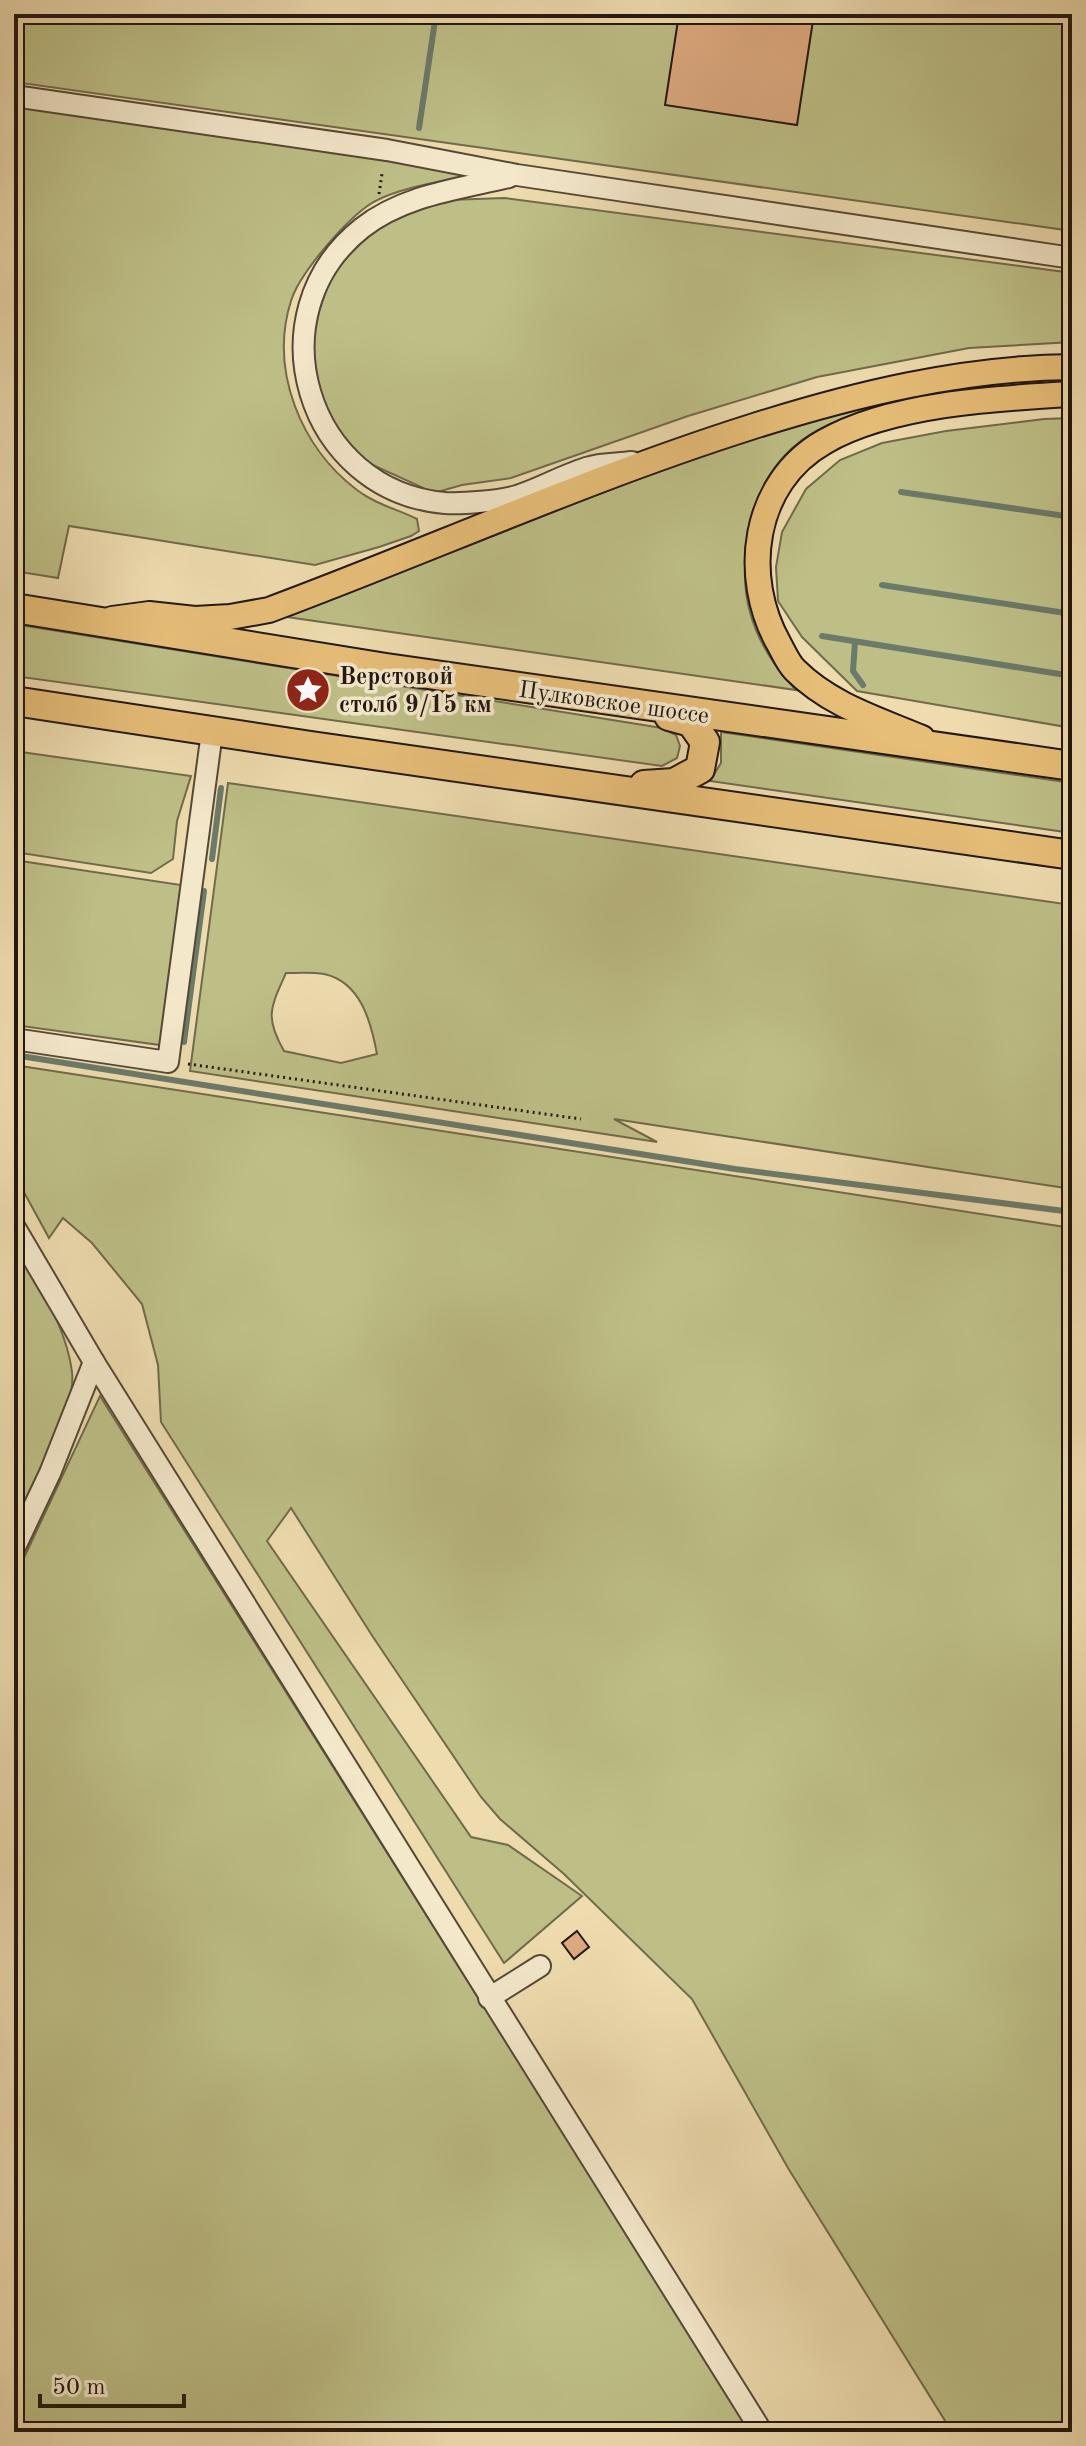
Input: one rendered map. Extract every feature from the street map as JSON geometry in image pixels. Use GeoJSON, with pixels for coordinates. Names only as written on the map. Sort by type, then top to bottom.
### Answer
{"type":"FeatureCollection","features":[{"type":"Feature","properties":{"kind":"highway","name":"Пулковское шоссе"},"geometry":{"type":"LineString","coordinates":[[14,608],[630,704],[1072,766]]}},
{"type":"Feature","properties":{"kind":"highway"},"geometry":{"type":"LineString","coordinates":[[14,701],[1072,855]]}},
{"type":"Feature","properties":{"kind":"highway"},"geometry":{"type":"LineString","coordinates":[[604,789],[674,783],[700,769],[705,742],[691,722],[630,704]]}},
{"type":"Feature","properties":{"kind":"main road"},"geometry":{"type":"LineString","coordinates":[[97,621],[149,614],[195,619],[230,617],[269,610],[651,461],[802,411],[885,389],[963,376],[1072,367]]}},
{"type":"Feature","properties":{"kind":"main road"},"geometry":{"type":"LineString","coordinates":[[945,748],[836,703],[792,667],[771,630],[759,595],[756,568],[758,545],[767,509],[793,466],[821,443],[859,425],[971,402],[1072,394]]}},
{"type":"Feature","properties":{"kind":"street"},"geometry":{"type":"LineString","coordinates":[[14,96],[180,115],[517,175],[1072,258]]}},
{"type":"Feature","properties":{"kind":"street"},"geometry":{"type":"LineString","coordinates":[[517,175],[399,205],[361,229],[344,245],[314,290],[306,314],[304,369],[310,398],[334,441],[360,469],[409,496],[444,503],[515,496],[591,466],[651,461]]}},
{"type":"Feature","properties":{"kind":"street"},"geometry":{"type":"LineString","coordinates":[[14,1039],[168,1062],[212,732]]}},
{"type":"Feature","properties":{"kind":"street"},"geometry":{"type":"LineString","coordinates":[[14,1226],[94,1362],[762,2432]]}},
{"type":"Feature","properties":{"kind":"street"},"geometry":{"type":"LineString","coordinates":[[14,1549],[50,1473],[94,1362]]}},
{"type":"Feature","properties":{"kind":"street"},"geometry":{"type":"LineString","coordinates":[[489,1998],[540,1966]]}},
{"type":"Feature","properties":{"kind":"path"},"geometry":{"type":"LineString","coordinates":[[378,198],[382,174]]}},
{"type":"Feature","properties":{"kind":"path"},"geometry":{"type":"LineString","coordinates":[[168,1062],[581,1119]]}},
{"type":"Feature","properties":{"kind":"green space"},"geometry":{"type":"Polygon","coordinates":[[[14,14],[1072,14],[1072,231],[14,82],[14,14]]]}},
{"type":"Feature","properties":{"kind":"green space"},"geometry":{"type":"Polygon","coordinates":[[[14,105],[465,170],[464,177],[400,191],[366,207],[334,237],[303,277],[291,301],[285,327],[287,380],[306,430],[320,452],[337,473],[364,495],[417,519],[419,531],[379,547],[315,565],[69,526],[58,578],[14,571],[14,105]]]}},
{"type":"Feature","properties":{"kind":"green space"},"geometry":{"type":"Polygon","coordinates":[[[505,198],[1072,273],[1072,342],[969,348],[817,377],[688,416],[511,478],[462,485],[434,493],[364,461],[337,428],[318,391],[312,347],[319,311],[332,273],[382,221],[447,200],[505,198]]]}},
{"type":"Feature","properties":{"kind":"green space"},"geometry":{"type":"Polygon","coordinates":[[[1034,379],[1072,379],[1072,385],[914,403],[864,412],[817,430],[797,444],[772,471],[754,513],[747,547],[746,587],[761,642],[796,690],[287,617],[632,481],[774,430],[891,399],[1034,379]]]}},
{"type":"Feature","properties":{"kind":"green space"},"geometry":{"type":"Polygon","coordinates":[[[1072,418],[1072,728],[857,691],[802,637],[778,601],[776,567],[782,532],[806,489],[840,460],[882,443],[946,431],[1072,418]]]}},
{"type":"Feature","properties":{"kind":"green space"},"geometry":{"type":"Polygon","coordinates":[[[14,624],[662,728],[676,735],[680,746],[677,758],[662,766],[14,676],[14,624]]]}},
{"type":"Feature","properties":{"kind":"green space"},"geometry":{"type":"Polygon","coordinates":[[[721,732],[1072,783],[1072,833],[710,781],[721,763],[721,732]]]}},
{"type":"Feature","properties":{"kind":"green space"},"geometry":{"type":"Polygon","coordinates":[[[14,751],[191,776],[177,821],[173,859],[151,873],[14,852],[14,751]]]}},
{"type":"Feature","properties":{"kind":"green space"},"geometry":{"type":"Polygon","coordinates":[[[228,783],[1072,905],[1072,1189],[614,1119],[657,1142],[190,1071],[228,783]],[[286,973],[272,1012],[274,1029],[284,1051],[341,1063],[377,1054],[362,1005],[347,985],[324,974],[286,973]]]}},
{"type":"Feature","properties":{"kind":"green space"},"geometry":{"type":"Polygon","coordinates":[[[14,860],[181,885],[160,1045],[14,1025],[14,860]]]}},
{"type":"Feature","properties":{"kind":"green space"},"geometry":{"type":"Polygon","coordinates":[[[14,1065],[1072,1228],[1072,2432],[952,2432],[788,2168],[692,1999],[564,1874],[500,1819],[481,1797],[291,1508],[267,1541],[471,1837],[508,1845],[582,1896],[504,1963],[161,1422],[158,1365],[142,1304],[92,1243],[63,1218],[49,1238],[14,1177],[14,1065]]]}},
{"type":"Feature","properties":{"kind":"green space"},"geometry":{"type":"Polygon","coordinates":[[[14,1244],[41,1289],[64,1338],[72,1372],[72,1389],[60,1432],[14,1540],[14,1244]]]}},
{"type":"Feature","properties":{"kind":"green space"},"geometry":{"type":"Polygon","coordinates":[[[100,1396],[751,2432],[14,2432],[14,1579],[100,1396]]]}},
{"type":"Feature","properties":{"kind":"building"},"geometry":{"type":"Polygon","coordinates":[[[679,14],[814,14],[797,125],[665,105],[679,14]]]}},
{"type":"Feature","properties":{"kind":"building"},"geometry":{"type":"Polygon","coordinates":[[[577,1931],[589,1947],[574,1959],[562,1943],[577,1931]]]}},
{"type":"Feature","properties":{"kind":"waterway"},"geometry":{"type":"LineString","coordinates":[[419,128],[436,14]]}},
{"type":"Feature","properties":{"kind":"waterway"},"geometry":{"type":"LineString","coordinates":[[901,492],[1072,517]]}},
{"type":"Feature","properties":{"kind":"waterway"},"geometry":{"type":"LineString","coordinates":[[882,585],[1072,614]]}},
{"type":"Feature","properties":{"kind":"waterway"},"geometry":{"type":"LineString","coordinates":[[822,636],[1072,676]]}},
{"type":"Feature","properties":{"kind":"waterway"},"geometry":{"type":"LineString","coordinates":[[855,642],[853,671],[863,685]]}},
{"type":"Feature","properties":{"kind":"waterway"},"geometry":{"type":"LineString","coordinates":[[212,859],[221,788]]}},
{"type":"Feature","properties":{"kind":"waterway"},"geometry":{"type":"LineString","coordinates":[[184,1042],[204,891]]}},
{"type":"Feature","properties":{"kind":"waterway"},"geometry":{"type":"LineString","coordinates":[[14,1055],[735,1169],[1072,1212]]}},
{"type":"Feature","properties":{"kind":"place","name":"Верстовой столб 9/15 км"},"geometry":{"type":"Point","coordinates":[308,690]}}]}
